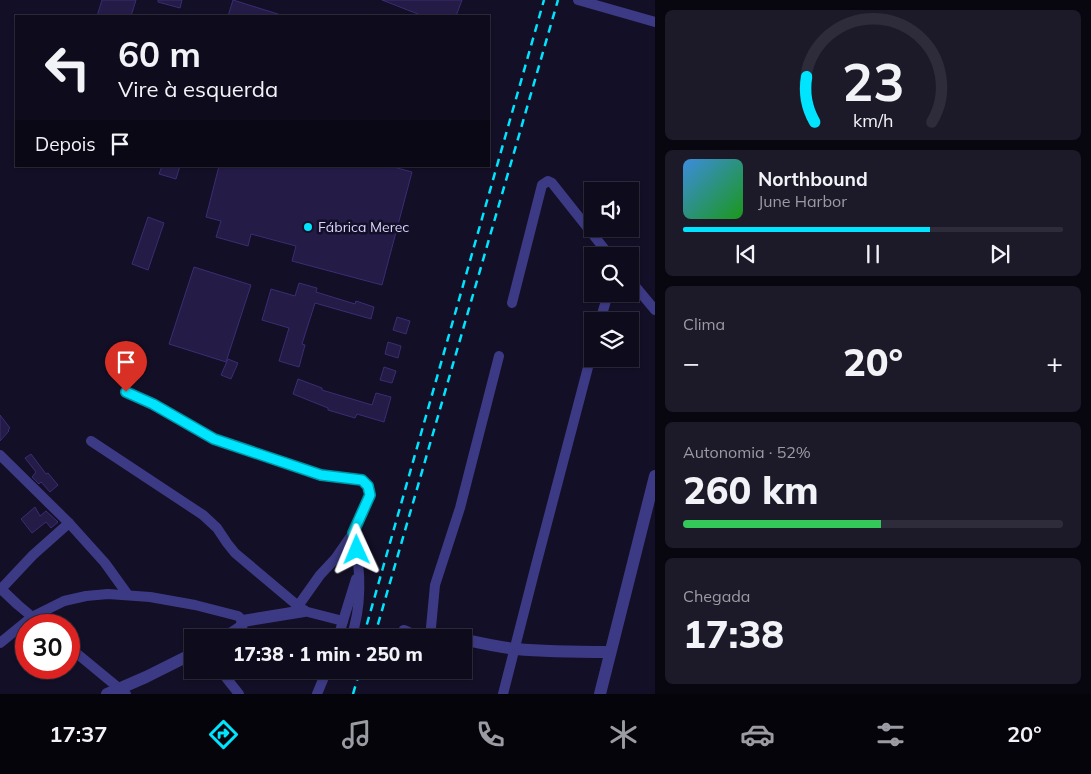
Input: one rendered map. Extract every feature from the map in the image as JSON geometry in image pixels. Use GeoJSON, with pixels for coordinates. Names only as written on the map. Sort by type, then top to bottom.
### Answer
{"type":"FeatureCollection","features":[{"type":"Feature","properties":{"kind":"street"},"geometry":{"type":"LineString","coordinates":[[578,0],[655,22]]}},
{"type":"Feature","properties":{"kind":"street"},"geometry":{"type":"LineString","coordinates":[[512,303],[542,185],[548,181],[552,183],[603,247]]}},
{"type":"Feature","properties":{"kind":"street"},"geometry":{"type":"LineString","coordinates":[[639,291],[655,310]]}},
{"type":"Feature","properties":{"kind":"street"},"geometry":{"type":"LineString","coordinates":[[431,629],[435,585],[460,508],[499,356]]}},
{"type":"Feature","properties":{"kind":"street"},"geometry":{"type":"LineString","coordinates":[[503,694],[588,367]]}},
{"type":"Feature","properties":{"kind":"street"},"geometry":{"type":"LineString","coordinates":[[126,392],[153,404],[214,439],[321,475],[362,480],[368,486],[370,495],[353,533],[335,559],[320,576],[301,609],[243,621]]}},
{"type":"Feature","properties":{"kind":"street"},"geometry":{"type":"LineString","coordinates":[[91,441],[203,515],[218,528],[235,552],[301,609],[343,620]]}},
{"type":"Feature","properties":{"kind":"street"},"geometry":{"type":"LineString","coordinates":[[0,455],[70,523],[105,563],[128,595]]}},
{"type":"Feature","properties":{"kind":"street"},"geometry":{"type":"LineString","coordinates":[[600,694],[655,476]]}},
{"type":"Feature","properties":{"kind":"street"},"geometry":{"type":"LineString","coordinates":[[29,614],[0,589],[33,555],[70,523]]}},
{"type":"Feature","properties":{"kind":"street"},"geometry":{"type":"LineString","coordinates":[[353,533],[359,570],[360,597],[353,629]]}},
{"type":"Feature","properties":{"kind":"street"},"geometry":{"type":"LineString","coordinates":[[340,629],[359,570]]}},
{"type":"Feature","properties":{"kind":"street"},"geometry":{"type":"LineString","coordinates":[[38,614],[64,601],[108,594],[150,597],[195,605],[238,616],[243,621]]}},
{"type":"Feature","properties":{"kind":"street"},"geometry":{"type":"LineString","coordinates":[[238,629],[241,627],[243,621]]}},
{"type":"Feature","properties":{"kind":"street"},"geometry":{"type":"LineString","coordinates":[[0,643],[15,631]]}},
{"type":"Feature","properties":{"kind":"street"},"geometry":{"type":"LineString","coordinates":[[472,641],[545,651],[610,652]]}},
{"type":"Feature","properties":{"kind":"street"},"geometry":{"type":"LineString","coordinates":[[80,657],[118,692],[184,658]]}},
{"type":"Feature","properties":{"kind":"street"},"geometry":{"type":"LineString","coordinates":[[227,679],[239,694]]}},
{"type":"Feature","properties":{"kind":"street"},"geometry":{"type":"LineString","coordinates":[[317,694],[323,679]]}},
{"type":"Feature","properties":{"kind":"building"},"geometry":{"type":"Polygon","coordinates":[[[102,0],[136,0],[131,15],[97,15],[102,0]]]}},
{"type":"Feature","properties":{"kind":"building"},"geometry":{"type":"Polygon","coordinates":[[[158,0],[182,0],[180,8],[158,2],[158,0]]]}},
{"type":"Feature","properties":{"kind":"building"},"geometry":{"type":"Polygon","coordinates":[[[233,0],[281,15],[228,15],[233,0]]]}},
{"type":"Feature","properties":{"kind":"building"},"geometry":{"type":"Polygon","coordinates":[[[382,0],[462,0],[456,15],[420,15],[382,0]]]}},
{"type":"Feature","properties":{"kind":"building"},"geometry":{"type":"Polygon","coordinates":[[[162,167],[180,167],[176,179],[159,174],[162,167]]]}},
{"type":"Feature","properties":{"kind":"building","name":"Fábrica Merec"},"geometry":{"type":"Polygon","coordinates":[[[219,167],[394,167],[412,172],[382,285],[292,261],[296,246],[251,234],[248,246],[216,237],[221,221],[206,217],[219,167]]]}},
{"type":"Feature","properties":{"kind":"building"},"geometry":{"type":"Polygon","coordinates":[[[148,217],[164,223],[148,270],[132,264],[148,217]]]}},
{"type":"Feature","properties":{"kind":"building"},"geometry":{"type":"Polygon","coordinates":[[[194,267],[251,285],[226,362],[169,344],[194,267]]]}},
{"type":"Feature","properties":{"kind":"building"},"geometry":{"type":"Polygon","coordinates":[[[299,283],[317,288],[316,292],[355,304],[356,301],[374,307],[371,319],[315,303],[302,344],[305,345],[299,367],[279,361],[289,328],[262,320],[271,289],[295,296],[299,283]]]}},
{"type":"Feature","properties":{"kind":"building"},"geometry":{"type":"Polygon","coordinates":[[[397,317],[410,321],[406,334],[393,330],[397,317]]]}},
{"type":"Feature","properties":{"kind":"building"},"geometry":{"type":"Polygon","coordinates":[[[388,342],[401,346],[398,358],[385,354],[388,342]]]}},
{"type":"Feature","properties":{"kind":"building"},"geometry":{"type":"Polygon","coordinates":[[[228,359],[238,363],[231,379],[221,375],[228,359]]]}},
{"type":"Feature","properties":{"kind":"building"},"geometry":{"type":"Polygon","coordinates":[[[384,367],[396,371],[392,383],[380,380],[384,367]]]}},
{"type":"Feature","properties":{"kind":"building"},"geometry":{"type":"Polygon","coordinates":[[[298,379],[322,388],[322,390],[372,405],[376,393],[391,397],[384,422],[357,414],[355,418],[328,410],[328,408],[293,394],[298,379]]]}},
{"type":"Feature","properties":{"kind":"building"},"geometry":{"type":"Polygon","coordinates":[[[0,415],[10,428],[0,441],[0,415]]]}},
{"type":"Feature","properties":{"kind":"building"},"geometry":{"type":"Polygon","coordinates":[[[31,454],[46,474],[48,473],[58,485],[50,492],[41,482],[39,484],[32,477],[36,472],[25,458],[31,454]]]}},
{"type":"Feature","properties":{"kind":"building"},"geometry":{"type":"Polygon","coordinates":[[[35,507],[40,516],[46,511],[58,522],[51,528],[46,522],[32,533],[21,519],[35,507]]]}},
{"type":"Feature","properties":{"kind":"railway"},"geometry":{"type":"LineString","coordinates":[[366,629],[544,0]]}},
{"type":"Feature","properties":{"kind":"railway"},"geometry":{"type":"LineString","coordinates":[[377,629],[558,0]]}},
{"type":"Feature","properties":{"kind":"railway"},"geometry":{"type":"LineString","coordinates":[[353,694],[357,679]]}},
{"type":"Feature","properties":{"kind":"place","name":"Fábrica Merec"},"geometry":{"type":"Point","coordinates":[308,227]}},
{"type":"Feature","properties":{"kind":"route"},"geometry":{"type":"LineString","coordinates":[[126,392],[153,404],[214,439],[321,475],[362,480],[368,486],[370,495],[353,533],[357,550]]}}]}
